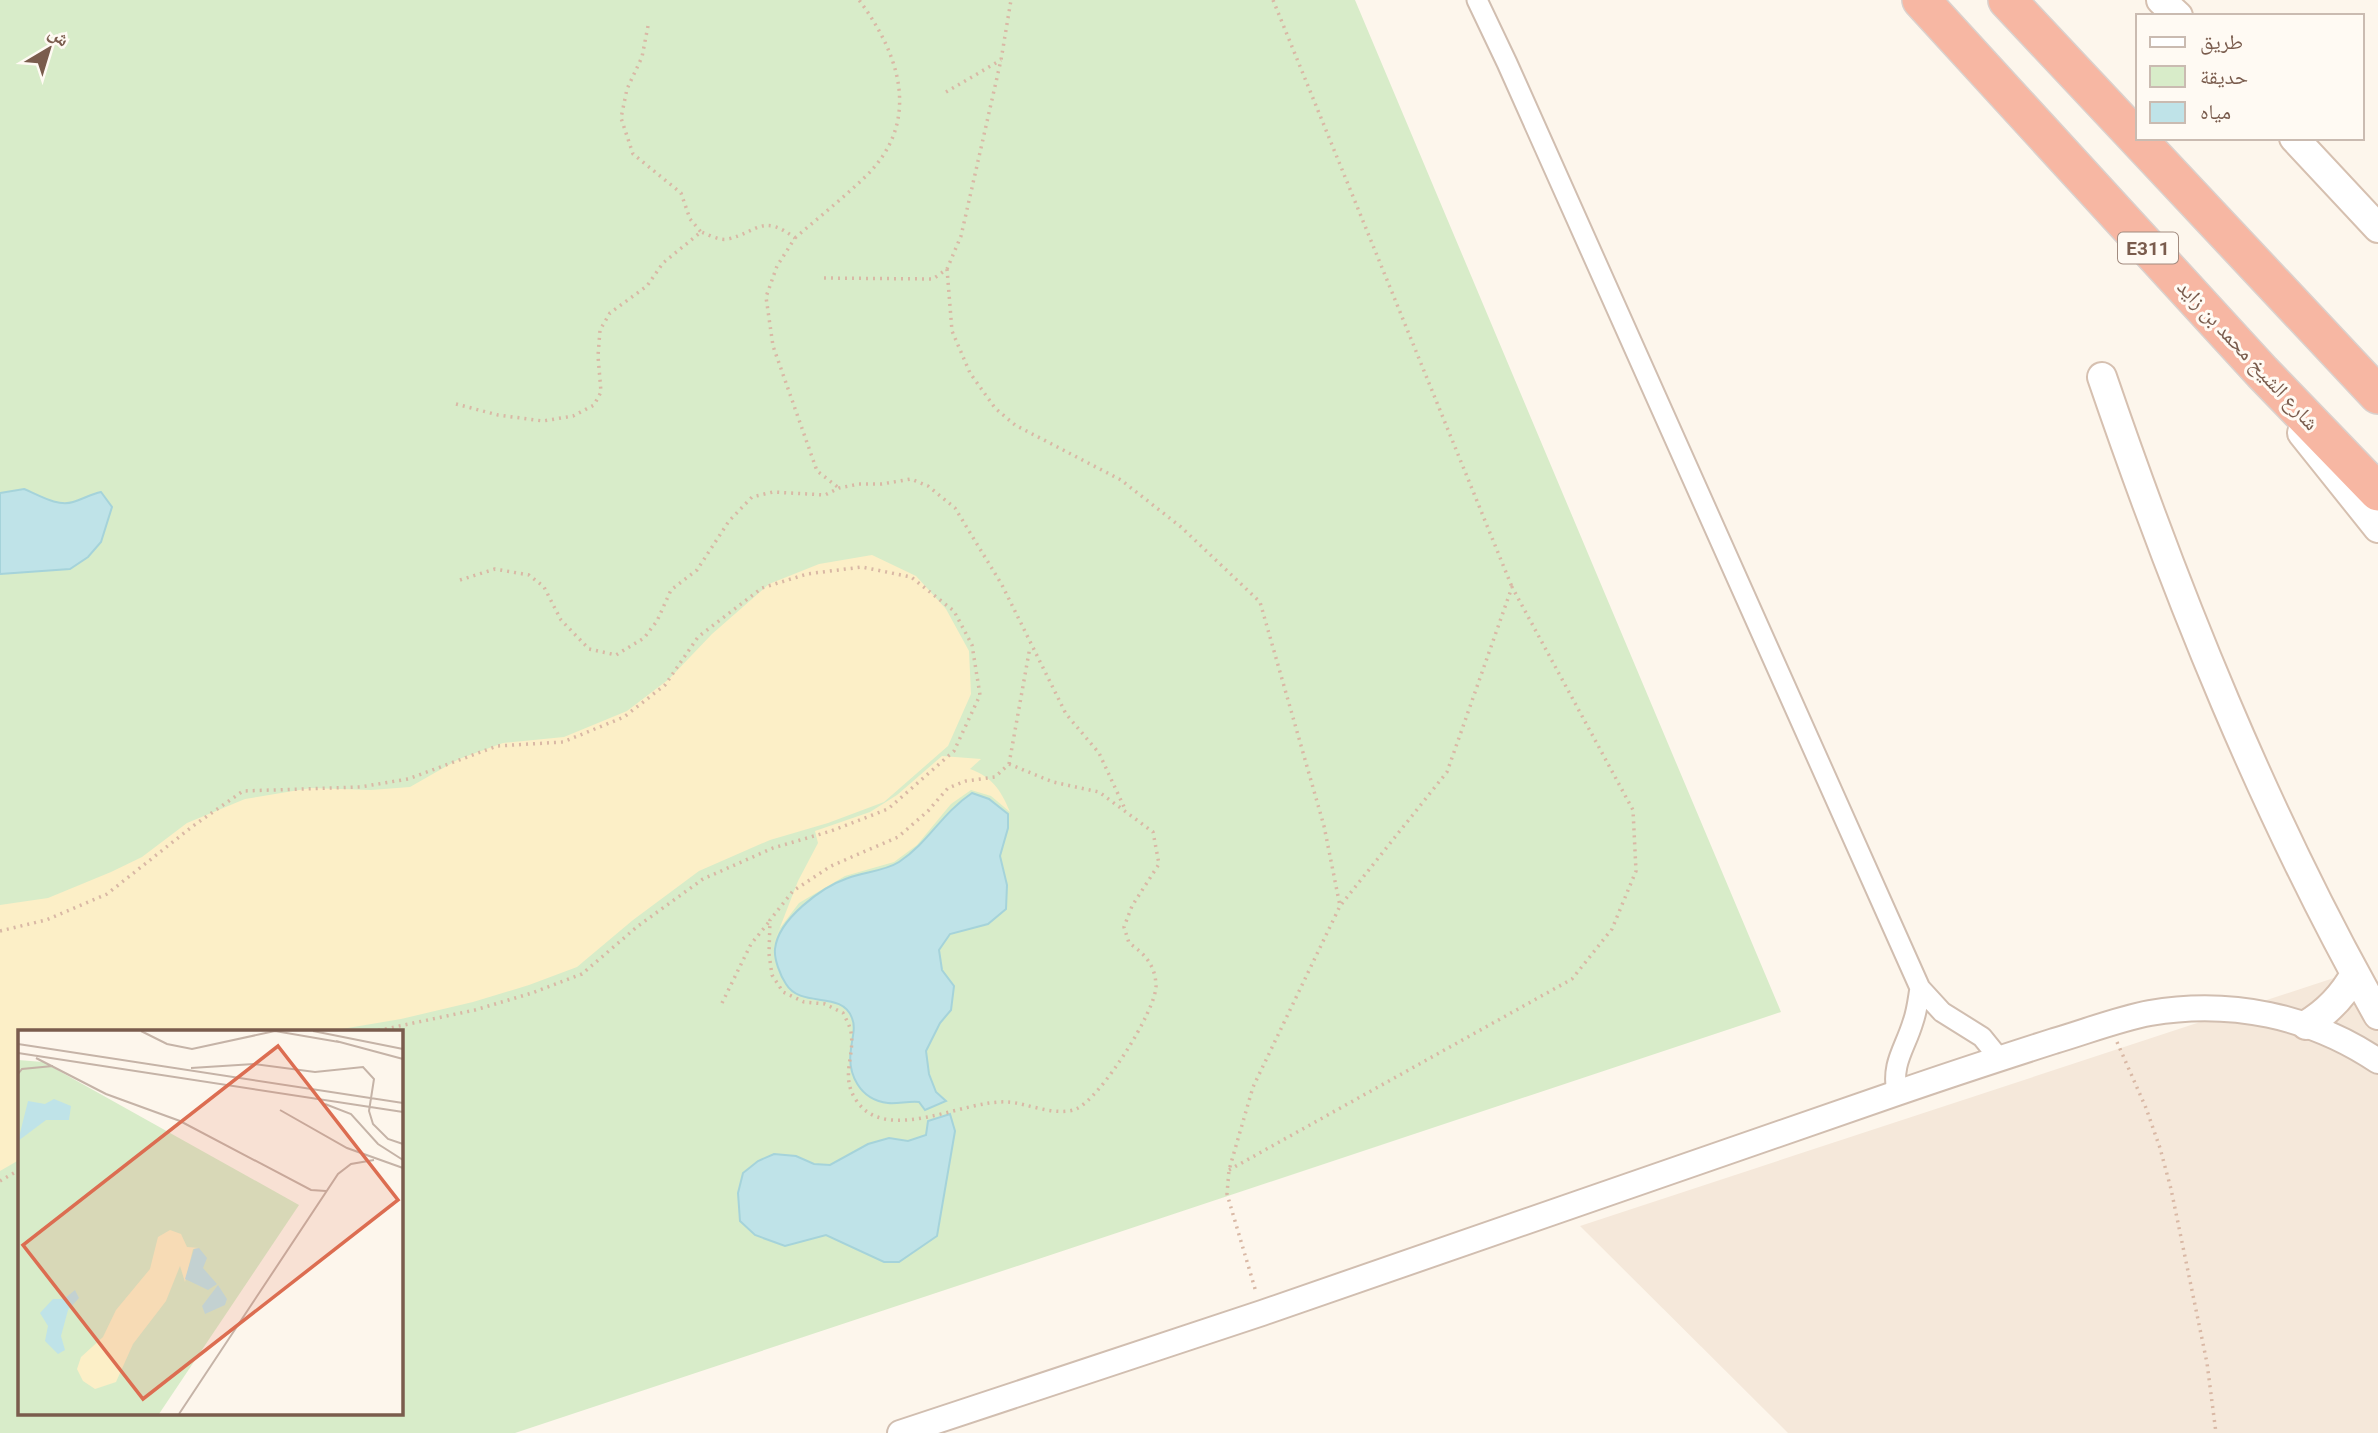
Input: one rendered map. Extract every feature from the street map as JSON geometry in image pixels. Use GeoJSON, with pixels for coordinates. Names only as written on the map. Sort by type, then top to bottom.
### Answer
{"type":"FeatureCollection","features":[{"type":"Feature","properties":{"kind":"highway","name":"شارع الشيخ محمد بن زايد"},"geometry":{"type":"LineString","coordinates":[[1921,0],[2262,372],[2378,492]]}},
{"type":"Feature","properties":{"kind":"highway"},"geometry":{"type":"LineString","coordinates":[[2007,0],[2136,137]]}},
{"type":"Feature","properties":{"kind":"highway"},"geometry":{"type":"LineString","coordinates":[[2138,140],[2378,395]]}},
{"type":"Feature","properties":{"kind":"main road"},"geometry":{"type":"LineString","coordinates":[[2161,0],[2176,14]]}},
{"type":"Feature","properties":{"kind":"main road"},"geometry":{"type":"LineString","coordinates":[[2296,140],[2378,228]]}},
{"type":"Feature","properties":{"kind":"main road"},"geometry":{"type":"LineString","coordinates":[[2262,372],[2305,439],[2378,528]]}},
{"type":"Feature","properties":{"kind":"main road"},"geometry":{"type":"LineString","coordinates":[[2102,377],[2156,530],[2221,693],[2282,829],[2378,1015]]}},
{"type":"Feature","properties":{"kind":"main road"},"geometry":{"type":"LineString","coordinates":[[2306,1025],[2340,998],[2355,974]]}},
{"type":"Feature","properties":{"kind":"street"},"geometry":{"type":"LineString","coordinates":[[1477,0],[1920,988],[1942,1012],[1982,1037],[1999,1058]]}},
{"type":"Feature","properties":{"kind":"street"},"geometry":{"type":"LineString","coordinates":[[1897,1093],[1894,1078],[1896,1066],[1913,1023],[1920,988]]}},
{"type":"Feature","properties":{"kind":"street"},"geometry":{"type":"LineString","coordinates":[[900,1433],[1262,1314],[1999,1058],[2110,1024],[2187,1008],[2226,1008],[2265,1013],[2334,1035],[2378,1061]]}},
{"type":"Feature","properties":{"kind":"path"},"geometry":{"type":"LineString","coordinates":[[839,488],[817,471],[773,346],[766,297],[777,266],[795,238],[866,177],[887,149],[901,115],[900,86],[894,60],[876,23],[859,0]]}},
{"type":"Feature","properties":{"kind":"path"},"geometry":{"type":"LineString","coordinates":[[1011,0],[1001,60],[961,236],[947,269],[952,331],[970,373],[995,408],[1015,425],[1121,481],[1181,527],[1260,602],[1324,826],[1340,906]]}},
{"type":"Feature","properties":{"kind":"path"},"geometry":{"type":"LineString","coordinates":[[1229,1170],[1572,979],[1612,929],[1636,871],[1633,810],[1512,587],[1273,0]]}},
{"type":"Feature","properties":{"kind":"path"},"geometry":{"type":"LineString","coordinates":[[648,26],[642,57],[627,89],[621,118],[633,154],[681,193],[690,219],[701,233],[726,240],[765,225],[785,230],[795,238]]}},
{"type":"Feature","properties":{"kind":"path"},"geometry":{"type":"LineString","coordinates":[[946,92],[1001,60]]}},
{"type":"Feature","properties":{"kind":"path"},"geometry":{"type":"LineString","coordinates":[[456,404],[498,415],[543,421],[573,415],[594,405],[601,392],[598,356],[600,330],[610,313],[648,286],[663,262],[701,233]]}},
{"type":"Feature","properties":{"kind":"path"},"geometry":{"type":"LineString","coordinates":[[824,278],[933,279],[947,269]]}},
{"type":"Feature","properties":{"kind":"path"},"geometry":{"type":"LineString","coordinates":[[460,580],[495,569],[529,575],[544,587],[561,620],[589,649],[616,655],[644,638],[657,621],[671,590],[697,570],[729,521],[752,498],[773,492],[825,495],[839,488],[911,479],[928,486],[955,508],[1002,585],[1066,715],[1098,753],[1126,811]]}},
{"type":"Feature","properties":{"kind":"path"},"geometry":{"type":"LineString","coordinates":[[0,931],[46,920],[107,894],[193,826],[243,791],[360,787],[408,779],[497,746],[563,742],[624,717],[665,685],[698,637],[762,588],[807,574],[862,567],[911,577],[954,611],[972,645],[980,695],[954,751],[888,809],[831,831],[773,848],[703,879],[638,926],[582,974],[475,1010],[380,1030]]}},
{"type":"Feature","properties":{"kind":"path"},"geometry":{"type":"LineString","coordinates":[[1262,1314],[1227,1194],[1229,1170],[1253,1087],[1340,906],[1447,772],[1512,587]]}},
{"type":"Feature","properties":{"kind":"path"},"geometry":{"type":"LineString","coordinates":[[722,1003],[751,944],[793,891],[831,866],[898,837],[928,811],[948,788],[966,781],[995,777],[1009,764],[1031,645]]}},
{"type":"Feature","properties":{"kind":"path"},"geometry":{"type":"LineString","coordinates":[[771,920],[769,954],[772,975],[783,992],[804,1002],[825,1004],[843,1013],[851,1032],[847,1077],[856,1100],[871,1115],[906,1122],[968,1106],[1008,1102],[1041,1110],[1076,1109],[1097,1092],[1119,1064],[1156,988],[1153,966],[1129,943],[1124,927],[1132,906],[1159,864],[1153,832],[1099,792],[1053,782],[1009,764]]}},
{"type":"Feature","properties":{"kind":"path"},"geometry":{"type":"LineString","coordinates":[[2110,1024],[2146,1108],[2168,1179],[2207,1363],[2216,1433]]}},
{"type":"Feature","properties":{"kind":"path"},"geometry":{"type":"LineString","coordinates":[[0,1181],[18,1171]]}},
{"type":"Feature","properties":{"kind":"shaded area"},"geometry":{"type":"Polygon","coordinates":[[[2346,974],[2378,1018],[2378,1433],[1788,1433],[1580,1226],[2346,974]]]}},
{"type":"Feature","properties":{"kind":"green space"},"geometry":{"type":"Polygon","coordinates":[[[0,0],[1355,0],[1781,1012],[515,1433],[0,1433],[0,0]]]}},
{"type":"Feature","properties":{"kind":"sand"},"geometry":{"type":"Polygon","coordinates":[[[872,555],[916,576],[946,609],[969,651],[971,694],[948,746],[884,802],[828,823],[770,840],[699,871],[633,920],[577,967],[473,1002],[401,1019],[336,1030],[18,1030],[18,1161],[0,1171],[0,905],[48,898],[111,872],[142,857],[187,823],[245,799],[311,788],[371,790],[410,787],[459,759],[503,743],[564,737],[627,711],[669,679],[712,634],[769,584],[819,564],[872,555]]]}},
{"type":"Feature","properties":{"kind":"sand"},"geometry":{"type":"Polygon","coordinates":[[[942,756],[981,759],[970,769],[995,785],[1010,812],[991,796],[971,790],[951,804],[917,845],[894,862],[845,876],[799,903],[780,928],[772,948],[798,881],[818,843],[815,831],[870,812],[897,795],[942,756]]]}},
{"type":"Feature","properties":{"kind":"water"},"geometry":{"type":"Polygon","coordinates":[[[24,489],[61,503],[73,502],[101,492],[112,507],[101,542],[88,557],[70,569],[0,574],[0,493],[24,489]]]}},
{"type":"Feature","properties":{"kind":"water"},"geometry":{"type":"Polygon","coordinates":[[[972,793],[989,799],[1008,814],[1008,828],[1000,856],[1007,885],[1006,909],[988,924],[950,934],[939,950],[942,970],[954,986],[951,1010],[940,1023],[926,1051],[929,1074],[936,1092],[946,1101],[925,1110],[919,1102],[878,1101],[863,1091],[851,1068],[854,1026],[852,1018],[840,1004],[801,996],[786,984],[776,962],[778,938],[793,916],[826,889],[848,878],[899,862],[919,846],[961,801],[972,793]]]}},
{"type":"Feature","properties":{"kind":"water"},"geometry":{"type":"Polygon","coordinates":[[[950,1114],[955,1131],[937,1236],[899,1262],[884,1262],[826,1235],[785,1246],[755,1235],[740,1221],[738,1193],[743,1173],[758,1161],[774,1154],[796,1156],[814,1164],[830,1165],[868,1144],[889,1138],[908,1141],[926,1135],[928,1121],[950,1114]]]}}]}
